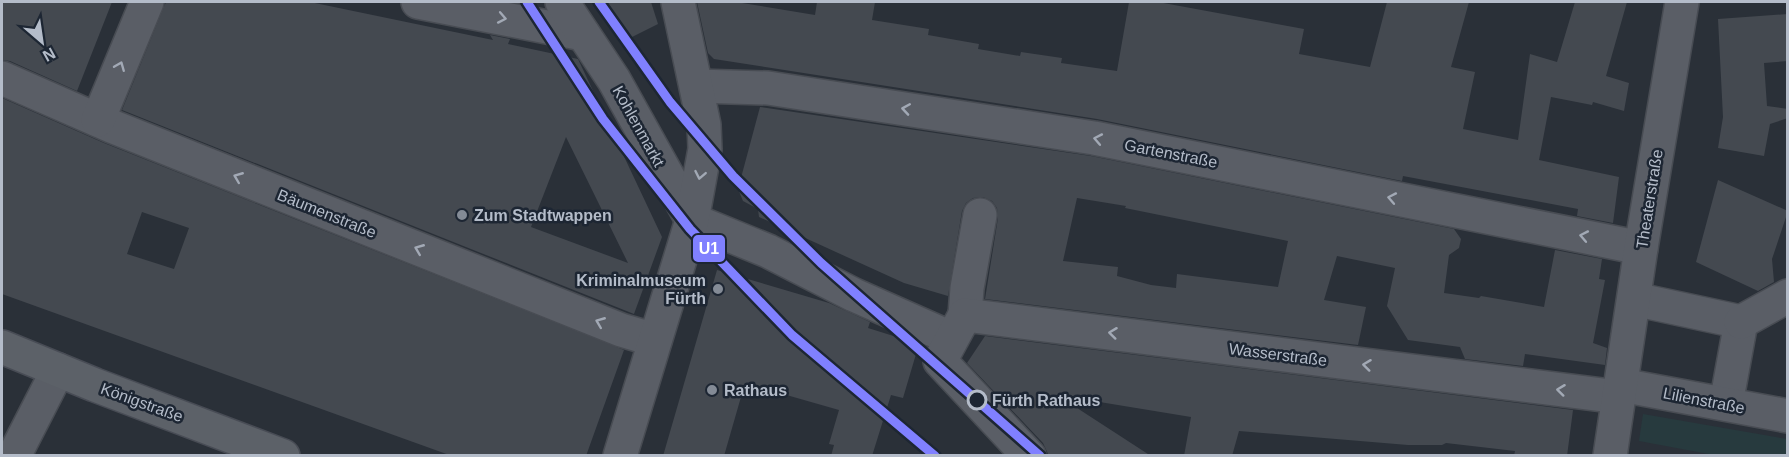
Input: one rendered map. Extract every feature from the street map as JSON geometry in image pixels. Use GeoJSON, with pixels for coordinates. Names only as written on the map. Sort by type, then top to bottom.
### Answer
{"type":"FeatureCollection","features":[{"type":"Feature","properties":{"kind":"main road","name":"Königstraße"},"geometry":{"type":"LineString","coordinates":[[2,347],[283,456]]}},
{"type":"Feature","properties":{"kind":"street"},"geometry":{"type":"LineString","coordinates":[[98,120],[147,2]]}},
{"type":"Feature","properties":{"kind":"street"},"geometry":{"type":"LineString","coordinates":[[418,2],[583,34]]}},
{"type":"Feature","properties":{"kind":"street","name":"Kohlenmarkt"},"geometry":{"type":"LineString","coordinates":[[562,2],[614,80],[692,220]]}},
{"type":"Feature","properties":{"kind":"street"},"geometry":{"type":"LineString","coordinates":[[621,456],[692,220],[705,149],[704,125],[697,86],[678,2]]}},
{"type":"Feature","properties":{"kind":"street","name":"Theaterstraße"},"geometry":{"type":"LineString","coordinates":[[1610,456],[1641,248],[1682,2]]}},
{"type":"Feature","properties":{"kind":"street","name":"Bäumenstraße"},"geometry":{"type":"LineString","coordinates":[[2,78],[98,120],[621,330],[655,340]]}},
{"type":"Feature","properties":{"kind":"street","name":"Gartenstraße"},"geometry":{"type":"LineString","coordinates":[[697,86],[768,88],[1094,138],[1641,248]]}},
{"type":"Feature","properties":{"kind":"street"},"geometry":{"type":"LineString","coordinates":[[980,215],[958,326],[940,360],[1029,456]]}},
{"type":"Feature","properties":{"kind":"street","name":"Wasserstraße"},"geometry":{"type":"LineString","coordinates":[[692,220],[768,251],[854,295],[958,326],[1620,391]]}},
{"type":"Feature","properties":{"kind":"street"},"geometry":{"type":"LineString","coordinates":[[1634,299],[1741,322],[1788,296]]}},
{"type":"Feature","properties":{"kind":"street"},"geometry":{"type":"LineString","coordinates":[[1726,404],[1741,322]]}},
{"type":"Feature","properties":{"kind":"street"},"geometry":{"type":"LineString","coordinates":[[14,456],[58,370]]}},
{"type":"Feature","properties":{"kind":"street","name":"Lilienstraße"},"geometry":{"type":"LineString","coordinates":[[1620,391],[1726,404],[1788,416]]}},
{"type":"Feature","properties":{"kind":"green space"},"geometry":{"type":"Polygon","coordinates":[[[1643,414],[1787,439],[1787,455],[1714,455],[1639,441],[1643,414]]]}},
{"type":"Feature","properties":{"kind":"building"},"geometry":{"type":"Polygon","coordinates":[[[2,2],[112,2],[77,91],[10,61],[2,60],[2,2]]]}},
{"type":"Feature","properties":{"kind":"building"},"geometry":{"type":"Polygon","coordinates":[[[166,2],[310,2],[493,40],[490,35],[510,39],[508,44],[578,59],[662,237],[634,314],[122,110],[166,2]],[[566,137],[531,227],[628,263],[566,137]]]}},
{"type":"Feature","properties":{"kind":"building"},"geometry":{"type":"Polygon","coordinates":[[[592,2],[651,2],[658,24],[620,43],[592,2]]]}},
{"type":"Feature","properties":{"kind":"building"},"geometry":{"type":"Polygon","coordinates":[[[697,2],[736,2],[815,15],[817,2],[875,2],[872,20],[929,29],[928,35],[979,44],[978,49],[1020,56],[1021,52],[1062,58],[1061,63],[1117,71],[1129,2],[1158,2],[1304,29],[1299,54],[1370,67],[1387,2],[1469,2],[1451,67],[1475,72],[1463,129],[1518,140],[1530,54],[1557,62],[1575,2],[1627,2],[1606,76],[1629,83],[1624,111],[1593,102],[1592,105],[1551,97],[1539,160],[1619,177],[1613,223],[1577,216],[1578,209],[1403,176],[1402,181],[1097,119],[714,59],[708,53],[697,2]]]}},
{"type":"Feature","properties":{"kind":"building"},"geometry":{"type":"Polygon","coordinates":[[[1788,14],[1788,61],[1764,63],[1767,106],[1788,109],[1788,118],[1770,124],[1764,156],[1718,148],[1723,117],[1718,19],[1788,14]]]}},
{"type":"Feature","properties":{"kind":"building"},"geometry":{"type":"Polygon","coordinates":[[[2,98],[104,143],[624,350],[586,456],[452,456],[2,294],[2,98]],[[142,212],[127,254],[174,269],[189,228],[142,212]]]}},
{"type":"Feature","properties":{"kind":"building"},"geometry":{"type":"Polygon","coordinates":[[[760,107],[1091,156],[1454,229],[1461,239],[1459,248],[1449,255],[1444,293],[1479,298],[1481,296],[1544,307],[1555,250],[1602,259],[1599,279],[1605,280],[1593,343],[1607,348],[1605,365],[1525,354],[1523,366],[1465,359],[1460,347],[1408,340],[1387,306],[1395,268],[1337,256],[1324,300],[1366,307],[1358,345],[985,299],[998,218],[997,208],[992,201],[983,197],[973,198],[966,203],[962,211],[948,296],[904,283],[759,217],[758,209],[743,201],[738,189],[760,107]],[[1077,198],[1063,261],[1118,267],[1117,276],[1151,285],[1176,288],[1177,274],[1278,287],[1288,241],[1125,208],[1126,206],[1077,198]]]}},
{"type":"Feature","properties":{"kind":"building"},"geometry":{"type":"Polygon","coordinates":[[[1718,180],[1788,211],[1772,259],[1774,282],[1758,291],[1696,262],[1718,180]]]}},
{"type":"Feature","properties":{"kind":"building"},"geometry":{"type":"Polygon","coordinates":[[[717,270],[829,303],[870,322],[868,328],[919,344],[903,398],[891,395],[872,456],[831,456],[834,445],[829,444],[839,410],[745,383],[724,456],[663,456],[717,270]]]}},
{"type":"Feature","properties":{"kind":"building"},"geometry":{"type":"Polygon","coordinates":[[[985,336],[1573,410],[1567,456],[1514,456],[1515,451],[1446,443],[1408,445],[1239,431],[1232,456],[1184,456],[1191,417],[1057,395],[1151,456],[1049,456],[1043,443],[967,363],[985,336]]]}},
{"type":"Feature","properties":{"kind":"transit line","name":"U1"},"geometry":{"type":"LineString","coordinates":[[527,2],[603,119],[690,229],[792,335],[935,456]]}},
{"type":"Feature","properties":{"kind":"transit line","name":"U1"},"geometry":{"type":"LineString","coordinates":[[599,2],[670,102],[733,176],[821,263],[1040,456]]}},
{"type":"Feature","properties":{"kind":"place","name":"Zum Stadtwappen"},"geometry":{"type":"Point","coordinates":[462,215]}},
{"type":"Feature","properties":{"kind":"place","name":"Kriminalmuseum Fürth"},"geometry":{"type":"Point","coordinates":[718,289]}},
{"type":"Feature","properties":{"kind":"place","name":"Rathaus"},"geometry":{"type":"Point","coordinates":[712,390]}},
{"type":"Feature","properties":{"kind":"place","name":"Fürth Rathaus"},"geometry":{"type":"Point","coordinates":[977,400]}}]}
